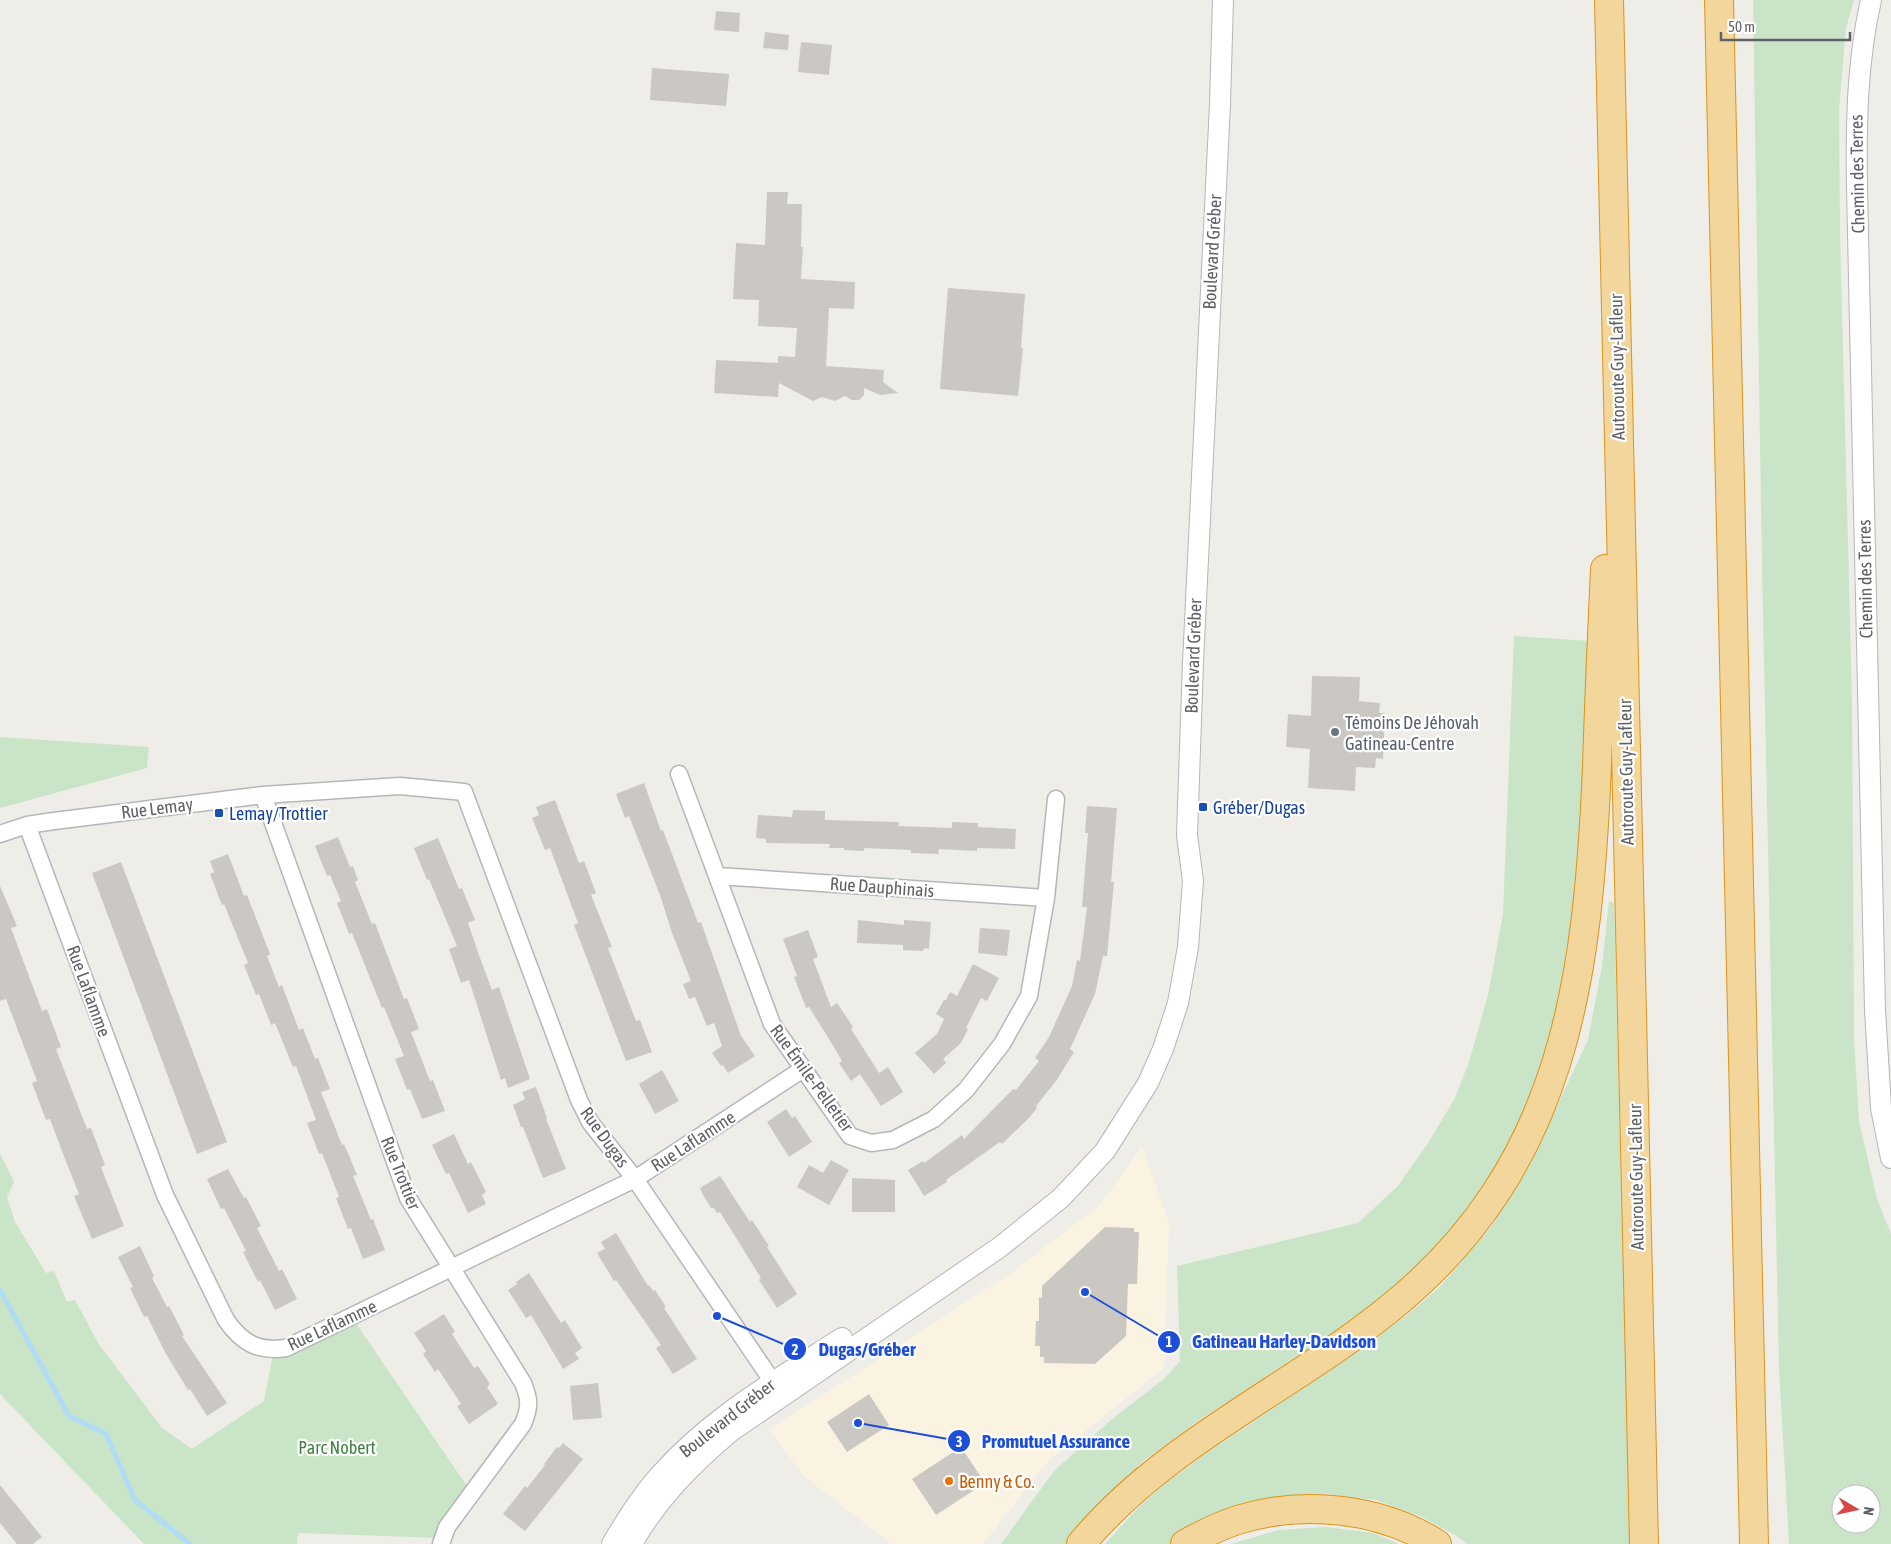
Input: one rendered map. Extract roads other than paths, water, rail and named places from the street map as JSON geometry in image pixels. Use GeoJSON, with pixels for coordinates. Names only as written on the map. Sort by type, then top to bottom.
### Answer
{"type":"FeatureCollection","features":[{"type":"Feature","properties":{"kind":"highway","name":"Autoroute Guy-Lafleur"},"geometry":{"type":"LineString","coordinates":[[1609,0],[1644,1544]]}},
{"type":"Feature","properties":{"kind":"highway"},"geometry":{"type":"LineString","coordinates":[[1719,0],[1754,1544]]}},
{"type":"Feature","properties":{"kind":"highway"},"geometry":{"type":"LineString","coordinates":[[1081,1544],[1119,1503],[1167,1463],[1363,1329],[1428,1276],[1460,1241],[1492,1199],[1521,1151],[1540,1111],[1562,1046],[1573,999],[1588,894],[1594,819],[1616,310]]}},
{"type":"Feature","properties":{"kind":"highway"},"geometry":{"type":"LineString","coordinates":[[1185,1544],[1240,1519],[1271,1512],[1301,1509],[1337,1511],[1372,1517],[1402,1526],[1437,1544]]}},
{"type":"Feature","properties":{"kind":"street","name":"Boulevard Gréber"},"geometry":{"type":"LineString","coordinates":[[612,1544],[644,1496],[674,1459],[713,1425],[778,1388],[1000,1247],[1061,1198],[1105,1150],[1148,1083],[1163,1049],[1178,1003],[1188,947],[1193,881],[1187,835],[1192,663],[1219,124],[1223,0]]}},
{"type":"Feature","properties":{"kind":"street","name":"Chemin des Terres"},"geometry":{"type":"LineString","coordinates":[[1871,0],[1863,41],[1857,92],[1857,221],[1875,1018],[1881,1108],[1891,1158]]}},
{"type":"Feature","properties":{"kind":"street","name":"Rue Émile-Pelletier"},"geometry":{"type":"LineString","coordinates":[[679,774],[769,1017],[850,1136],[871,1143],[893,1140],[934,1119],[966,1090],[1002,1044],[1029,996],[1046,898],[1056,799]]}},
{"type":"Feature","properties":{"kind":"street","name":"Rue Lemay"},"geometry":{"type":"LineString","coordinates":[[0,834],[27,825],[263,795],[400,786],[464,792]]}},
{"type":"Feature","properties":{"kind":"street","name":"Rue Dugas"},"geometry":{"type":"LineString","coordinates":[[464,792],[579,1100],[590,1122],[636,1178],[778,1388]]}},
{"type":"Feature","properties":{"kind":"street","name":"Rue Trottier"},"geometry":{"type":"LineString","coordinates":[[263,795],[408,1198],[523,1383],[530,1404],[523,1424],[447,1527],[441,1544]]}},
{"type":"Feature","properties":{"kind":"street","name":"Rue Laflamme"},"geometry":{"type":"LineString","coordinates":[[27,825],[165,1195],[226,1320],[246,1342],[261,1348],[274,1350],[286,1348],[636,1178],[803,1069]]}},
{"type":"Feature","properties":{"kind":"street","name":"Rue Dauphinais"},"geometry":{"type":"LineString","coordinates":[[718,876],[1046,898]]}},
{"type":"Feature","properties":{"kind":"street","name":"Boulevard Gréber"},"geometry":{"type":"LineString","coordinates":[[632,1544],[668,1490],[691,1466],[778,1388]]}},
{"type":"Feature","properties":{"kind":"waterway"},"geometry":{"type":"LineString","coordinates":[[0,1290],[69,1416],[106,1434],[135,1500],[190,1544]]}},
{"type":"Feature","properties":{"kind":"place","name":"Témoins De Jéhovah Gatineau-Centre"},"geometry":{"type":"Point","coordinates":[1335,732]}},
{"type":"Feature","properties":{"kind":"place","name":"Gréber/Dugas"},"geometry":{"type":"Point","coordinates":[1203,807]}},
{"type":"Feature","properties":{"kind":"place","name":"Lemay/Trottier"},"geometry":{"type":"Point","coordinates":[219,813]}},
{"type":"Feature","properties":{"kind":"place","name":"Gatineau Harley-Davidson"},"geometry":{"type":"Point","coordinates":[1085,1292]}},
{"type":"Feature","properties":{"kind":"place","name":"Dugas/Gréber"},"geometry":{"type":"Point","coordinates":[717,1316]}},
{"type":"Feature","properties":{"kind":"place","name":"Promutuel Assurance"},"geometry":{"type":"Point","coordinates":[858,1423]}},
{"type":"Feature","properties":{"kind":"place","name":"Benny & Co."},"geometry":{"type":"Point","coordinates":[949,1481]}},
{"type":"Feature","properties":{"kind":"park label","name":"Parc Nobert"},"geometry":{"type":"Point","coordinates":[337,1447]}}]}
